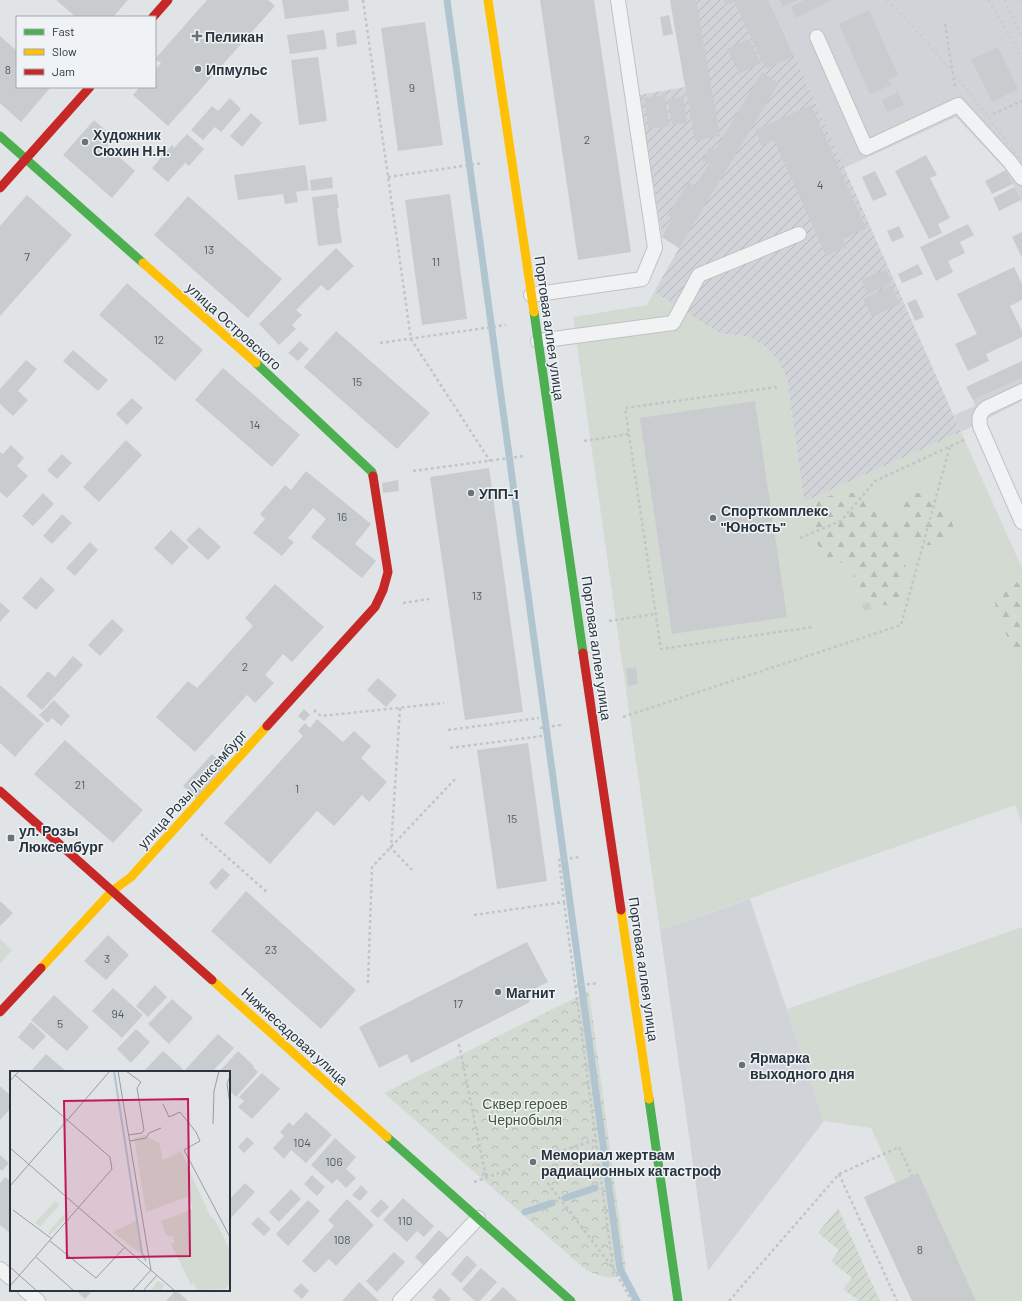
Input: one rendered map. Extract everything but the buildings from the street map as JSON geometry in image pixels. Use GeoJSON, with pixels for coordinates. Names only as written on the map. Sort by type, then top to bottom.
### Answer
{"type":"FeatureCollection","features":[{"type":"Feature","properties":{"kind":"street"},"geometry":{"type":"LineString","coordinates":[[154,16],[168,0]]}},
{"type":"Feature","properties":{"kind":"street","name":"Портовая аллея улица"},"geometry":{"type":"LineString","coordinates":[[488,0],[678,1301]]}},
{"type":"Feature","properties":{"kind":"street"},"geometry":{"type":"LineString","coordinates":[[0,188],[89,88]]}},
{"type":"Feature","properties":{"kind":"street","name":"улица Островского"},"geometry":{"type":"LineString","coordinates":[[0,136],[264,371],[372,472],[388,572]]}},
{"type":"Feature","properties":{"kind":"street","name":"улица Розы Люксембург"},"geometry":{"type":"LineString","coordinates":[[0,1012],[112,891],[131,877],[375,607],[383,590],[388,572]]}},
{"type":"Feature","properties":{"kind":"street","name":"Нижнесадовая улица"},"geometry":{"type":"LineString","coordinates":[[0,791],[571,1301]]}},
{"type":"Feature","properties":{"kind":"lane"},"geometry":{"type":"LineString","coordinates":[[531,295],[642,278],[655,248],[618,0]]}},
{"type":"Feature","properties":{"kind":"lane"},"geometry":{"type":"LineString","coordinates":[[817,36],[866,148],[958,105],[1010,162],[1022,178]]}},
{"type":"Feature","properties":{"kind":"lane"},"geometry":{"type":"LineString","coordinates":[[538,341],[673,323],[699,275],[799,234]]}},
{"type":"Feature","properties":{"kind":"lane"},"geometry":{"type":"LineString","coordinates":[[1022,392],[986,408],[979,416],[981,428],[1022,522]]}},
{"type":"Feature","properties":{"kind":"lane"},"geometry":{"type":"LineString","coordinates":[[400,1301],[478,1218]]}},
{"type":"Feature","properties":{"kind":"lane"},"geometry":{"type":"LineString","coordinates":[[0,1269],[10,1277]]}},
{"type":"Feature","properties":{"kind":"lane"},"geometry":{"type":"LineString","coordinates":[[26,1291],[38,1301]]}},
{"type":"Feature","properties":{"kind":"path"},"geometry":{"type":"LineString","coordinates":[[363,0],[410,339],[490,461]]}},
{"type":"Feature","properties":{"kind":"path"},"geometry":{"type":"LineString","coordinates":[[945,24],[958,105]]}},
{"type":"Feature","properties":{"kind":"path"},"geometry":{"type":"LineString","coordinates":[[974,123],[1022,101]]}},
{"type":"Feature","properties":{"kind":"path"},"geometry":{"type":"LineString","coordinates":[[388,177],[483,163]]}},
{"type":"Feature","properties":{"kind":"path"},"geometry":{"type":"LineString","coordinates":[[380,344],[506,326]]}},
{"type":"Feature","properties":{"kind":"path"},"geometry":{"type":"LineString","coordinates":[[777,387],[625,408],[661,649],[813,627]]}},
{"type":"Feature","properties":{"kind":"path"},"geometry":{"type":"LineString","coordinates":[[800,538],[842,521],[875,481],[950,446],[981,428]]}},
{"type":"Feature","properties":{"kind":"path"},"geometry":{"type":"LineString","coordinates":[[584,441],[629,434]]}},
{"type":"Feature","properties":{"kind":"path"},"geometry":{"type":"LineString","coordinates":[[623,717],[901,625],[950,446]]}},
{"type":"Feature","properties":{"kind":"path"},"geometry":{"type":"LineString","coordinates":[[413,471],[524,456]]}},
{"type":"Feature","properties":{"kind":"path"},"geometry":{"type":"LineString","coordinates":[[609,621],[656,614]]}},
{"type":"Feature","properties":{"kind":"path"},"geometry":{"type":"LineString","coordinates":[[310,706],[321,716],[444,703]]}},
{"type":"Feature","properties":{"kind":"path"},"geometry":{"type":"LineString","coordinates":[[400,708],[390,848],[412,870]]}},
{"type":"Feature","properties":{"kind":"path"},"geometry":{"type":"LineString","coordinates":[[448,730],[539,718]]}},
{"type":"Feature","properties":{"kind":"path"},"geometry":{"type":"LineString","coordinates":[[540,728],[562,725]]}},
{"type":"Feature","properties":{"kind":"path"},"geometry":{"type":"LineString","coordinates":[[450,748],[542,736]]}},
{"type":"Feature","properties":{"kind":"path"},"geometry":{"type":"LineString","coordinates":[[368,983],[372,867],[455,779]]}},
{"type":"Feature","properties":{"kind":"path"},"geometry":{"type":"LineString","coordinates":[[199,832],[268,894]]}},
{"type":"Feature","properties":{"kind":"path"},"geometry":{"type":"LineString","coordinates":[[580,857],[559,860],[613,1268]]}},
{"type":"Feature","properties":{"kind":"path"},"geometry":{"type":"LineString","coordinates":[[474,915],[564,902]]}},
{"type":"Feature","properties":{"kind":"path"},"geometry":{"type":"LineString","coordinates":[[576,986],[598,983]]}},
{"type":"Feature","properties":{"kind":"path"},"geometry":{"type":"LineString","coordinates":[[459,1044],[486,1178]]}},
{"type":"Feature","properties":{"kind":"path"},"geometry":{"type":"LineString","coordinates":[[552,1154],[595,1140]]}},
{"type":"Feature","properties":{"kind":"path"},"geometry":{"type":"LineString","coordinates":[[729,1301],[839,1174],[899,1147],[912,1176]]}},
{"type":"Feature","properties":{"kind":"path"},"geometry":{"type":"LineString","coordinates":[[474,1182],[513,1168]]}},
{"type":"Feature","properties":{"kind":"path"},"geometry":{"type":"LineString","coordinates":[[839,1174],[897,1301]]}},
{"type":"Feature","properties":{"kind":"path"},"geometry":{"type":"LineString","coordinates":[[544,1178],[613,1268],[632,1301]]}},
{"type":"Feature","properties":{"kind":"shaded area"},"geometry":{"type":"Polygon","coordinates":[[[670,0],[768,0],[802,72],[961,432],[804,502],[787,379],[749,337],[720,334],[654,292],[679,248],[662,237],[639,95],[685,87],[670,0]]]}},
{"type":"Feature","properties":{"kind":"shaded area"},"geometry":{"type":"Polygon","coordinates":[[[768,0],[1022,0],[1022,203],[1006,170],[956,117],[844,168],[802,72],[768,0]]]}},
{"type":"Feature","properties":{"kind":"shaded area"},"geometry":{"type":"Polygon","coordinates":[[[1022,378],[1022,401],[961,432],[954,415],[975,406],[973,400],[1022,378]]]}},
{"type":"Feature","properties":{"kind":"shaded area","name":"Ярмарка выходного дня"},"geometry":{"type":"Polygon","coordinates":[[[750,899],[824,1121],[708,1271],[660,930],[750,899]]]}},
{"type":"Feature","properties":{"kind":"green space"},"geometry":{"type":"Polygon","coordinates":[[[654,292],[720,334],[749,337],[764,345],[779,361],[787,379],[804,502],[961,432],[1022,568],[1022,824],[1015,805],[660,930],[573,317],[647,305],[654,292]]]}},
{"type":"Feature","properties":{"kind":"green space"},"geometry":{"type":"Polygon","coordinates":[[[852,493],[866,495],[874,499],[889,518],[901,542],[906,568],[905,581],[901,594],[895,605],[877,604],[865,600],[855,593],[853,588],[853,569],[827,557],[819,546],[812,532],[809,516],[813,504],[826,497],[852,493]]]}},
{"type":"Feature","properties":{"kind":"green space"},"geometry":{"type":"Polygon","coordinates":[[[916,493],[933,496],[944,503],[950,515],[954,531],[950,539],[939,544],[923,545],[917,543],[904,531],[901,525],[900,514],[906,502],[916,493]]]}},
{"type":"Feature","properties":{"kind":"green space"},"geometry":{"type":"Polygon","coordinates":[[[1014,580],[1022,587],[1022,670],[996,611],[995,605],[996,595],[1000,586],[1003,583],[1014,580]]]}},
{"type":"Feature","properties":{"kind":"green space"},"geometry":{"type":"Polygon","coordinates":[[[1022,927],[1022,1301],[912,1301],[864,1197],[896,1182],[871,1128],[824,1121],[787,1009],[1022,927]]]}},
{"type":"Feature","properties":{"kind":"green space"},"geometry":{"type":"Polygon","coordinates":[[[0,939],[12,950],[0,964],[0,939]]]}},
{"type":"Feature","properties":{"kind":"green space","name":"Сквер героев Чернобыля"},"geometry":{"type":"Polygon","coordinates":[[[589,991],[626,1269],[622,1274],[612,1277],[602,1276],[586,1270],[384,1093],[589,991]]]}},
{"type":"Feature","properties":{"kind":"green space"},"geometry":{"type":"Polygon","coordinates":[[[838,1208],[880,1301],[859,1301],[843,1289],[852,1278],[831,1261],[839,1250],[818,1233],[838,1208]]]}},
{"type":"Feature","properties":{"kind":"waterway"},"geometry":{"type":"LineString","coordinates":[[447,0],[620,1269],[637,1301]]}},
{"type":"Feature","properties":{"kind":"waterway"},"geometry":{"type":"LineString","coordinates":[[565,1198],[595,1188]]}},
{"type":"Feature","properties":{"kind":"waterway"},"geometry":{"type":"LineString","coordinates":[[525,1212],[552,1203]]}},
{"type":"Feature","properties":{"kind":"railway"},"geometry":{"type":"LineString","coordinates":[[887,0],[958,78],[1022,162]]}},
{"type":"Feature","properties":{"kind":"railway"},"geometry":{"type":"LineString","coordinates":[[989,0],[1022,58]]}},
{"type":"Feature","properties":{"kind":"railway"},"geometry":{"type":"LineString","coordinates":[[1005,0],[1022,38]]}},
{"type":"Feature","properties":{"kind":"traffic: fast"},"geometry":{"type":"LineString","coordinates":[[0,136],[143,263]]}},
{"type":"Feature","properties":{"kind":"traffic: fast"},"geometry":{"type":"LineString","coordinates":[[534,312],[583,653]]}},
{"type":"Feature","properties":{"kind":"traffic: fast"},"geometry":{"type":"LineString","coordinates":[[256,363],[372,472],[373,476]]}},
{"type":"Feature","properties":{"kind":"traffic: fast"},"geometry":{"type":"LineString","coordinates":[[649,1099],[678,1301]]}},
{"type":"Feature","properties":{"kind":"traffic: fast"},"geometry":{"type":"LineString","coordinates":[[387,1137],[571,1301]]}},
{"type":"Feature","properties":{"kind":"traffic: slow"},"geometry":{"type":"LineString","coordinates":[[488,0],[534,312]]}},
{"type":"Feature","properties":{"kind":"traffic: slow"},"geometry":{"type":"LineString","coordinates":[[143,263],[256,363]]}},
{"type":"Feature","properties":{"kind":"traffic: slow"},"geometry":{"type":"LineString","coordinates":[[41,968],[112,891],[131,877],[267,726]]}},
{"type":"Feature","properties":{"kind":"traffic: slow"},"geometry":{"type":"LineString","coordinates":[[621,910],[649,1099]]}},
{"type":"Feature","properties":{"kind":"traffic: slow"},"geometry":{"type":"LineString","coordinates":[[212,980],[387,1137]]}},
{"type":"Feature","properties":{"kind":"traffic: jam"},"geometry":{"type":"LineString","coordinates":[[154,16],[168,0]]}},
{"type":"Feature","properties":{"kind":"traffic: jam"},"geometry":{"type":"LineString","coordinates":[[0,188],[89,88]]}},
{"type":"Feature","properties":{"kind":"traffic: jam"},"geometry":{"type":"LineString","coordinates":[[267,726],[375,607],[383,590],[388,572],[373,476]]}},
{"type":"Feature","properties":{"kind":"traffic: jam"},"geometry":{"type":"LineString","coordinates":[[583,653],[621,910]]}},
{"type":"Feature","properties":{"kind":"traffic: jam"},"geometry":{"type":"LineString","coordinates":[[0,791],[212,980]]}},
{"type":"Feature","properties":{"kind":"traffic: jam"},"geometry":{"type":"LineString","coordinates":[[0,1012],[41,968]]}},
{"type":"Feature","properties":{"kind":"place","name":"Пеликан"},"geometry":{"type":"Point","coordinates":[197,36]}},
{"type":"Feature","properties":{"kind":"place","name":"Ипмульс"},"geometry":{"type":"Point","coordinates":[198,69]}},
{"type":"Feature","properties":{"kind":"place","name":"Художник Сюхин Н.Н."},"geometry":{"type":"Point","coordinates":[85,142]}},
{"type":"Feature","properties":{"kind":"place","name":"УПП-1"},"geometry":{"type":"Point","coordinates":[471,493]}},
{"type":"Feature","properties":{"kind":"place","name":"Спорткомплекс \"Юность\""},"geometry":{"type":"Point","coordinates":[713,518]}},
{"type":"Feature","properties":{"kind":"place","name":"ул. Розы Люксембург"},"geometry":{"type":"Point","coordinates":[11,838]}},
{"type":"Feature","properties":{"kind":"place","name":"Магнит"},"geometry":{"type":"Point","coordinates":[498,992]}},
{"type":"Feature","properties":{"kind":"place","name":"Ярмарка выходного дня"},"geometry":{"type":"Point","coordinates":[742,1065]}},
{"type":"Feature","properties":{"kind":"place","name":"Мемориал жертвам радиационных катастроф"},"geometry":{"type":"Point","coordinates":[533,1162]}}]}
